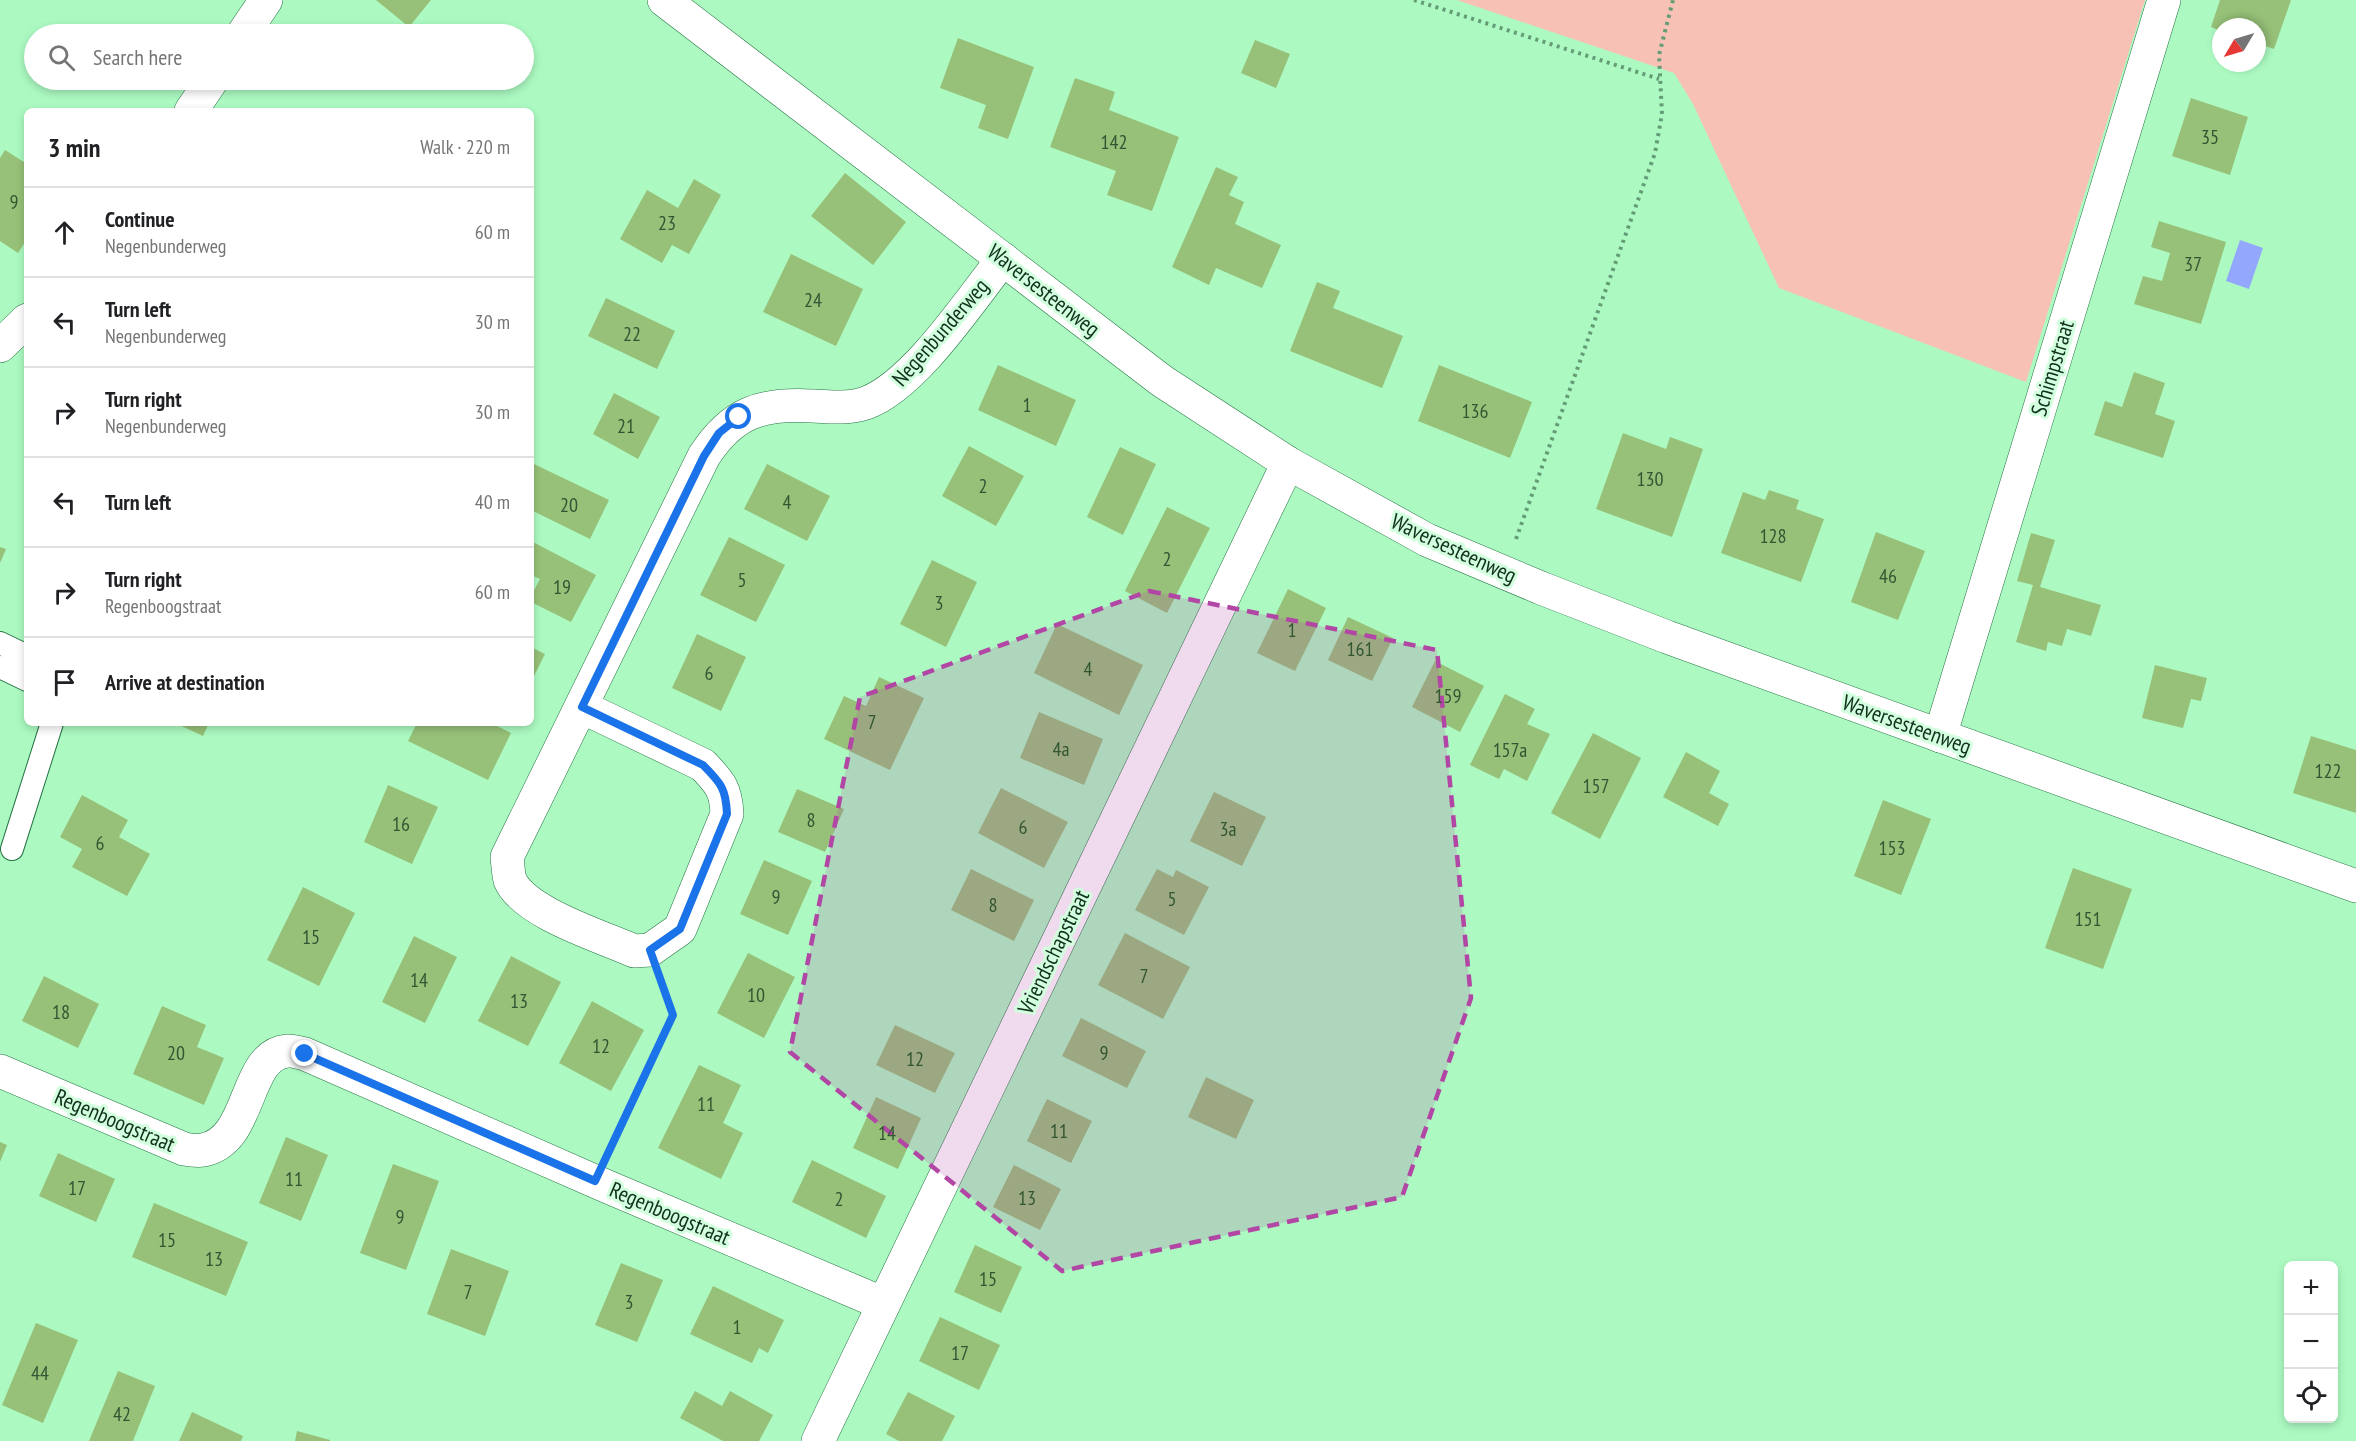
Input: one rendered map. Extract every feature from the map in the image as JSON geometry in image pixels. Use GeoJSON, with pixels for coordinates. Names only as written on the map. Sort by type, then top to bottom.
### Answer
{"type":"FeatureCollection","features":[{"type":"Feature","properties":{"kind":"street"},"geometry":{"type":"LineString","coordinates":[[250,24],[266,0]]}},
{"type":"Feature","properties":{"kind":"street","name":"Waversesteenweg"},"geometry":{"type":"LineString","coordinates":[[664,0],[1162,381],[1287,463],[1427,540],[1667,637],[2356,886]]}},
{"type":"Feature","properties":{"kind":"street","name":"Schimpstraat"},"geometry":{"type":"LineString","coordinates":[[1940,736],[2164,0]]}},
{"type":"Feature","properties":{"kind":"street"},"geometry":{"type":"LineString","coordinates":[[193,108],[205,90]]}},
{"type":"Feature","properties":{"kind":"street","name":"Negenbunderweg"},"geometry":{"type":"LineString","coordinates":[[650,950],[634,951],[534,907],[519,893],[510,880],[507,857],[704,456],[719,433],[739,417],[762,411],[807,406],[837,408],[866,403],[897,386],[934,346],[1003,259]]}},
{"type":"Feature","properties":{"kind":"street"},"geometry":{"type":"LineString","coordinates":[[0,346],[24,323]]}},
{"type":"Feature","properties":{"kind":"street","name":"Vriendschapstraat"},"geometry":{"type":"LineString","coordinates":[[818,1441],[1287,463]]}},
{"type":"Feature","properties":{"kind":"street"},"geometry":{"type":"LineString","coordinates":[[582,707],[703,765],[726,794],[727,814],[680,929],[650,950]]}},
{"type":"Feature","properties":{"kind":"street","name":"Regenboogstraat"},"geometry":{"type":"LineString","coordinates":[[0,1071],[184,1149],[205,1150],[234,1130],[261,1069],[271,1056],[288,1050],[305,1054],[884,1304]]}},
{"type":"Feature","properties":{"kind":"lane"},"geometry":{"type":"LineString","coordinates":[[0,643],[24,655]]}},
{"type":"Feature","properties":{"kind":"lane"},"geometry":{"type":"LineString","coordinates":[[0,667],[24,679]]}},
{"type":"Feature","properties":{"kind":"lane"},"geometry":{"type":"LineString","coordinates":[[12,849],[51,726]]}},
{"type":"Feature","properties":{"kind":"path"},"geometry":{"type":"LineString","coordinates":[[1414,0],[1659,79]]}},
{"type":"Feature","properties":{"kind":"path"},"geometry":{"type":"LineString","coordinates":[[1502,572],[1532,499],[1655,153],[1662,114],[1659,55],[1673,0]]}},
{"type":"Feature","properties":{"kind":"path"},"geometry":{"type":"LineString","coordinates":[[595,1181],[673,1015],[650,950]]}},
{"type":"Feature","properties":{"kind":"highlighted area"},"geometry":{"type":"Polygon","coordinates":[[[1149,591],[1437,650],[1471,998],[1402,1197],[1062,1271],[790,1052],[860,697],[1149,591]]]}},
{"type":"Feature","properties":{"kind":"shaded area"},"geometry":{"type":"Polygon","coordinates":[[[1457,0],[2145,0],[2026,382],[1779,288],[1693,104],[1674,73],[1457,0]]]}},
{"type":"Feature","properties":{"kind":"water"},"geometry":{"type":"Polygon","coordinates":[[[2240,240],[2263,248],[2249,289],[2226,281],[2240,240]]]}},
{"type":"Feature","properties":{"kind":"building"},"geometry":{"type":"Polygon","coordinates":[[[376,0],[431,0],[411,24],[405,24],[376,0]]]}},
{"type":"Feature","properties":{"kind":"building"},"geometry":{"type":"Polygon","coordinates":[[[2220,0],[2291,0],[2274,49],[2266,46],[2266,18],[2214,18],[2220,0]]]}},
{"type":"Feature","properties":{"kind":"building"},"geometry":{"type":"Polygon","coordinates":[[[958,38],[1034,67],[1008,139],[978,128],[986,105],[940,88],[958,38]]]}},
{"type":"Feature","properties":{"kind":"building"},"geometry":{"type":"Polygon","coordinates":[[[1255,40],[1290,54],[1276,88],[1241,73],[1255,40]]]}},
{"type":"Feature","properties":{"kind":"building"},"geometry":{"type":"Polygon","coordinates":[[[1075,78],[1115,92],[1109,110],[1179,137],[1152,211],[1107,195],[1116,171],[1050,147],[1075,78]]]}},
{"type":"Feature","properties":{"kind":"building"},"geometry":{"type":"Polygon","coordinates":[[[2191,98],[2248,117],[2230,175],[2172,156],[2191,98]]]}},
{"type":"Feature","properties":{"kind":"building"},"geometry":{"type":"Polygon","coordinates":[[[5,150],[24,162],[24,244],[18,253],[0,241],[0,158],[5,150]]]}},
{"type":"Feature","properties":{"kind":"building"},"geometry":{"type":"Polygon","coordinates":[[[1216,167],[1238,177],[1229,195],[1244,202],[1235,224],[1281,245],[1262,288],[1216,268],[1209,285],[1172,267],[1216,167]]]}},
{"type":"Feature","properties":{"kind":"building"},"geometry":{"type":"Polygon","coordinates":[[[845,173],[906,222],[873,265],[811,216],[845,173]]]}},
{"type":"Feature","properties":{"kind":"building"},"geometry":{"type":"Polygon","coordinates":[[[694,179],[721,195],[689,254],[672,245],[662,263],[620,239],[647,190],[678,208],[694,179]]]}},
{"type":"Feature","properties":{"kind":"building"},"geometry":{"type":"Polygon","coordinates":[[[2159,221],[2226,242],[2201,324],[2134,304],[2143,276],[2162,281],[2170,253],[2151,247],[2159,221]]]}},
{"type":"Feature","properties":{"kind":"building"},"geometry":{"type":"Polygon","coordinates":[[[791,254],[863,289],[836,346],[763,312],[791,254]]]}},
{"type":"Feature","properties":{"kind":"building"},"geometry":{"type":"Polygon","coordinates":[[[1317,282],[1340,291],[1333,308],[1403,336],[1382,388],[1290,351],[1317,282]]]}},
{"type":"Feature","properties":{"kind":"building"},"geometry":{"type":"Polygon","coordinates":[[[606,298],[675,331],[657,369],[588,336],[606,298]]]}},
{"type":"Feature","properties":{"kind":"building"},"geometry":{"type":"Polygon","coordinates":[[[998,365],[1076,400],[1056,446],[978,410],[998,365]]]}},
{"type":"Feature","properties":{"kind":"building"},"geometry":{"type":"Polygon","coordinates":[[[1439,365],[1532,402],[1510,458],[1418,421],[1439,365]]]}},
{"type":"Feature","properties":{"kind":"building"},"geometry":{"type":"Polygon","coordinates":[[[2134,372],[2165,383],[2155,414],[2175,421],[2163,458],[2094,435],[2105,401],[2122,407],[2134,372]]]}},
{"type":"Feature","properties":{"kind":"building"},"geometry":{"type":"Polygon","coordinates":[[[614,393],[660,417],[638,459],[593,434],[614,393]]]}},
{"type":"Feature","properties":{"kind":"building"},"geometry":{"type":"Polygon","coordinates":[[[1623,433],[1666,449],[1670,437],[1703,449],[1672,537],[1596,509],[1623,433]]]}},
{"type":"Feature","properties":{"kind":"building"},"geometry":{"type":"Polygon","coordinates":[[[969,446],[1024,476],[996,526],[942,496],[969,446]]]}},
{"type":"Feature","properties":{"kind":"building"},"geometry":{"type":"Polygon","coordinates":[[[1120,447],[1156,464],[1123,535],[1087,517],[1120,447]]]}},
{"type":"Feature","properties":{"kind":"building"},"geometry":{"type":"Polygon","coordinates":[[[534,464],[609,500],[590,539],[534,511],[534,464]]]}},
{"type":"Feature","properties":{"kind":"building"},"geometry":{"type":"Polygon","coordinates":[[[767,464],[830,496],[807,541],[744,509],[767,464]]]}},
{"type":"Feature","properties":{"kind":"building"},"geometry":{"type":"Polygon","coordinates":[[[1769,490],[1799,500],[1796,509],[1824,519],[1801,582],[1721,553],[1743,492],[1765,500],[1769,490]]]}},
{"type":"Feature","properties":{"kind":"building"},"geometry":{"type":"Polygon","coordinates":[[[1167,507],[1210,528],[1167,613],[1125,591],[1167,507]]]}},
{"type":"Feature","properties":{"kind":"building"},"geometry":{"type":"Polygon","coordinates":[[[1876,532],[1925,551],[1898,620],[1851,602],[1876,532]]]}},
{"type":"Feature","properties":{"kind":"building"},"geometry":{"type":"Polygon","coordinates":[[[2031,533],[2055,540],[2040,587],[2101,605],[2091,636],[2067,629],[2062,646],[2048,642],[2046,651],[2016,642],[2033,585],[2017,581],[2031,533]]]}},
{"type":"Feature","properties":{"kind":"building"},"geometry":{"type":"Polygon","coordinates":[[[729,537],[785,565],[756,622],[700,595],[729,537]]]}},
{"type":"Feature","properties":{"kind":"building"},"geometry":{"type":"Polygon","coordinates":[[[534,543],[596,575],[571,622],[534,604],[534,590],[540,579],[534,576],[534,543]]]}},
{"type":"Feature","properties":{"kind":"building"},"geometry":{"type":"Polygon","coordinates":[[[0,547],[6,549],[0,563],[0,547]]]}},
{"type":"Feature","properties":{"kind":"building"},"geometry":{"type":"Polygon","coordinates":[[[932,560],[977,582],[946,647],[900,624],[932,560]]]}},
{"type":"Feature","properties":{"kind":"building"},"geometry":{"type":"Polygon","coordinates":[[[1288,589],[1326,608],[1295,671],[1257,653],[1288,589]]]}},
{"type":"Feature","properties":{"kind":"building"},"geometry":{"type":"Polygon","coordinates":[[[1348,617],[1393,638],[1372,681],[1328,660],[1348,617]]]}},
{"type":"Feature","properties":{"kind":"building"},"geometry":{"type":"Polygon","coordinates":[[[1057,624],[1143,665],[1119,715],[1034,673],[1057,624]]]}},
{"type":"Feature","properties":{"kind":"building"},"geometry":{"type":"Polygon","coordinates":[[[697,634],[746,657],[721,711],[672,688],[697,634]]]}},
{"type":"Feature","properties":{"kind":"building"},"geometry":{"type":"Polygon","coordinates":[[[534,648],[545,654],[534,676],[534,648]]]}},
{"type":"Feature","properties":{"kind":"building"},"geometry":{"type":"Polygon","coordinates":[[[1435,661],[1484,686],[1460,732],[1412,707],[1435,661]]]}},
{"type":"Feature","properties":{"kind":"building"},"geometry":{"type":"Polygon","coordinates":[[[2155,665],[2207,678],[2201,701],[2191,699],[2183,728],[2142,718],[2155,665]]]}},
{"type":"Feature","properties":{"kind":"building"},"geometry":{"type":"Polygon","coordinates":[[[879,677],[924,698],[890,770],[824,739],[844,696],[866,706],[879,677]]]}},
{"type":"Feature","properties":{"kind":"building"},"geometry":{"type":"Polygon","coordinates":[[[1505,694],[1535,709],[1527,724],[1550,734],[1527,781],[1504,769],[1499,779],[1470,765],[1505,694]]]}},
{"type":"Feature","properties":{"kind":"building"},"geometry":{"type":"Polygon","coordinates":[[[1039,712],[1103,739],[1084,785],[1020,758],[1039,712]]]}},
{"type":"Feature","properties":{"kind":"building"},"geometry":{"type":"Polygon","coordinates":[[[181,726],[208,726],[203,736],[181,726]]]}},
{"type":"Feature","properties":{"kind":"building"},"geometry":{"type":"Polygon","coordinates":[[[416,726],[497,726],[511,733],[488,780],[408,741],[416,726]]]}},
{"type":"Feature","properties":{"kind":"building"},"geometry":{"type":"Polygon","coordinates":[[[1593,733],[1641,758],[1600,839],[1551,813],[1593,733]]]}},
{"type":"Feature","properties":{"kind":"building"},"geometry":{"type":"Polygon","coordinates":[[[2311,736],[2356,750],[2356,813],[2293,793],[2311,736]]]}},
{"type":"Feature","properties":{"kind":"building"},"geometry":{"type":"Polygon","coordinates":[[[1686,752],[1720,771],[1709,793],[1729,804],[1718,826],[1663,797],[1686,752]]]}},
{"type":"Feature","properties":{"kind":"building"},"geometry":{"type":"Polygon","coordinates":[[[388,785],[438,807],[412,864],[364,842],[388,785]]]}},
{"type":"Feature","properties":{"kind":"building"},"geometry":{"type":"Polygon","coordinates":[[[1001,788],[1068,822],[1044,868],[978,833],[1001,788]]]}},
{"type":"Feature","properties":{"kind":"building"},"geometry":{"type":"Polygon","coordinates":[[[797,789],[844,809],[825,852],[778,832],[797,789]]]}},
{"type":"Feature","properties":{"kind":"building"},"geometry":{"type":"Polygon","coordinates":[[[1214,792],[1266,817],[1242,866],[1190,841],[1214,792]]]}},
{"type":"Feature","properties":{"kind":"building"},"geometry":{"type":"Polygon","coordinates":[[[82,795],[128,820],[119,837],[150,854],[127,896],[72,867],[82,849],[60,837],[82,795]]]}},
{"type":"Feature","properties":{"kind":"building"},"geometry":{"type":"Polygon","coordinates":[[[1883,800],[1931,819],[1901,895],[1854,876],[1883,800]]]}},
{"type":"Feature","properties":{"kind":"building"},"geometry":{"type":"Polygon","coordinates":[[[764,860],[812,881],[788,935],[740,914],[764,860]]]}},
{"type":"Feature","properties":{"kind":"building"},"geometry":{"type":"Polygon","coordinates":[[[2073,868],[2132,889],[2103,969],[2045,948],[2073,868]]]}},
{"type":"Feature","properties":{"kind":"building"},"geometry":{"type":"Polygon","coordinates":[[[971,869],[1034,900],[1014,941],[951,910],[971,869]]]}},
{"type":"Feature","properties":{"kind":"building"},"geometry":{"type":"Polygon","coordinates":[[[1157,869],[1173,877],[1176,870],[1209,887],[1184,935],[1135,910],[1157,869]]]}},
{"type":"Feature","properties":{"kind":"building"},"geometry":{"type":"Polygon","coordinates":[[[303,887],[355,913],[319,986],[267,960],[303,887]]]}},
{"type":"Feature","properties":{"kind":"building"},"geometry":{"type":"Polygon","coordinates":[[[1125,933],[1190,967],[1163,1019],[1098,985],[1125,933]]]}},
{"type":"Feature","properties":{"kind":"building"},"geometry":{"type":"Polygon","coordinates":[[[414,936],[457,957],[425,1023],[382,1002],[414,936]]]}},
{"type":"Feature","properties":{"kind":"building"},"geometry":{"type":"Polygon","coordinates":[[[748,953],[795,977],[764,1038],[717,1013],[748,953]]]}},
{"type":"Feature","properties":{"kind":"building"},"geometry":{"type":"Polygon","coordinates":[[[511,956],[561,982],[528,1046],[478,1021],[511,956]]]}},
{"type":"Feature","properties":{"kind":"building"},"geometry":{"type":"Polygon","coordinates":[[[44,976],[99,1004],[78,1048],[22,1021],[44,976]]]}},
{"type":"Feature","properties":{"kind":"building"},"geometry":{"type":"Polygon","coordinates":[[[592,1001],[644,1030],[611,1091],[559,1063],[592,1001]]]}},
{"type":"Feature","properties":{"kind":"building"},"geometry":{"type":"Polygon","coordinates":[[[162,1006],[206,1025],[197,1047],[224,1058],[204,1105],[133,1074],[162,1006]]]}},
{"type":"Feature","properties":{"kind":"building"},"geometry":{"type":"Polygon","coordinates":[[[1081,1018],[1146,1051],[1127,1088],[1062,1056],[1081,1018]]]}},
{"type":"Feature","properties":{"kind":"building"},"geometry":{"type":"Polygon","coordinates":[[[895,1025],[955,1053],[935,1093],[876,1065],[895,1025]]]}},
{"type":"Feature","properties":{"kind":"building"},"geometry":{"type":"Polygon","coordinates":[[[699,1065],[741,1085],[723,1123],[743,1133],[721,1179],[658,1148],[699,1065]]]}},
{"type":"Feature","properties":{"kind":"building"},"geometry":{"type":"Polygon","coordinates":[[[1206,1077],[1254,1100],[1236,1139],[1188,1117],[1206,1077]]]}},
{"type":"Feature","properties":{"kind":"building"},"geometry":{"type":"Polygon","coordinates":[[[876,1097],[921,1118],[898,1169],[853,1148],[876,1097]]]}},
{"type":"Feature","properties":{"kind":"building"},"geometry":{"type":"Polygon","coordinates":[[[1047,1099],[1092,1121],[1071,1163],[1027,1141],[1047,1099]]]}},
{"type":"Feature","properties":{"kind":"building"},"geometry":{"type":"Polygon","coordinates":[[[286,1137],[328,1155],[301,1221],[259,1203],[286,1137]]]}},
{"type":"Feature","properties":{"kind":"building"},"geometry":{"type":"Polygon","coordinates":[[[0,1142],[7,1145],[0,1162],[0,1142]]]}},
{"type":"Feature","properties":{"kind":"building"},"geometry":{"type":"Polygon","coordinates":[[[58,1153],[115,1179],[96,1222],[39,1196],[58,1153]]]}},
{"type":"Feature","properties":{"kind":"building"},"geometry":{"type":"Polygon","coordinates":[[[812,1160],[886,1196],[866,1238],[792,1202],[812,1160]]]}},
{"type":"Feature","properties":{"kind":"building"},"geometry":{"type":"Polygon","coordinates":[[[393,1164],[439,1181],[406,1270],[360,1253],[393,1164]]]}},
{"type":"Feature","properties":{"kind":"building"},"geometry":{"type":"Polygon","coordinates":[[[1014,1165],[1061,1189],[1040,1230],[993,1207],[1014,1165]]]}},
{"type":"Feature","properties":{"kind":"building"},"geometry":{"type":"Polygon","coordinates":[[[154,1203],[248,1242],[226,1296],[132,1257],[154,1203]]]}},
{"type":"Feature","properties":{"kind":"building"},"geometry":{"type":"Polygon","coordinates":[[[975,1245],[1022,1267],[1001,1313],[954,1292],[975,1245]]]}},
{"type":"Feature","properties":{"kind":"building"},"geometry":{"type":"Polygon","coordinates":[[[451,1249],[509,1271],[485,1336],[427,1314],[451,1249]]]}},
{"type":"Feature","properties":{"kind":"building"},"geometry":{"type":"Polygon","coordinates":[[[621,1263],[663,1280],[637,1342],[595,1325],[621,1263]]]}},
{"type":"Feature","properties":{"kind":"building"},"geometry":{"type":"Polygon","coordinates":[[[713,1286],[784,1320],[768,1353],[759,1348],[752,1363],[690,1334],[713,1286]]]}},
{"type":"Feature","properties":{"kind":"building"},"geometry":{"type":"Polygon","coordinates":[[[940,1317],[1000,1345],[979,1390],[919,1361],[940,1317]]]}},
{"type":"Feature","properties":{"kind":"building"},"geometry":{"type":"Polygon","coordinates":[[[36,1323],[78,1340],[43,1423],[2,1405],[36,1323]]]}},
{"type":"Feature","properties":{"kind":"building"},"geometry":{"type":"Polygon","coordinates":[[[118,1371],[155,1386],[133,1441],[89,1441],[118,1371]]]}},
{"type":"Feature","properties":{"kind":"building"},"geometry":{"type":"Polygon","coordinates":[[[695,1391],[722,1406],[730,1391],[773,1415],[759,1441],[723,1441],[680,1418],[695,1391]]]}},
{"type":"Feature","properties":{"kind":"building"},"geometry":{"type":"Polygon","coordinates":[[[908,1392],[955,1416],[942,1441],[899,1441],[886,1434],[908,1392]]]}},
{"type":"Feature","properties":{"kind":"building"},"geometry":{"type":"Polygon","coordinates":[[[192,1412],[243,1436],[241,1441],[179,1441],[192,1412]]]}},
{"type":"Feature","properties":{"kind":"building"},"geometry":{"type":"Polygon","coordinates":[[[297,1431],[330,1440],[330,1441],[295,1441],[297,1431]]]}},
{"type":"Feature","properties":{"kind":"route"},"geometry":{"type":"LineString","coordinates":[[305,1054],[595,1181],[673,1015],[650,950],[666,941],[680,929],[727,814],[726,794],[703,765],[582,707],[704,456],[719,433],[739,417]]}}]}
